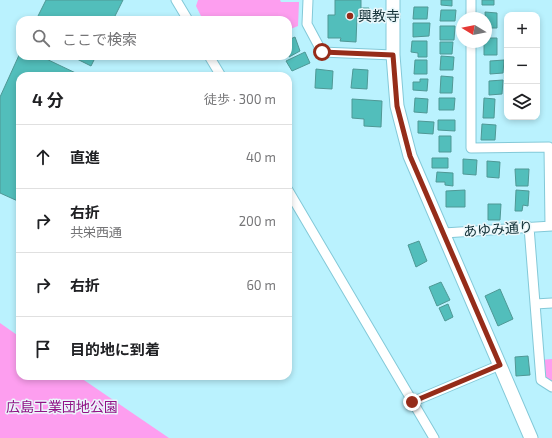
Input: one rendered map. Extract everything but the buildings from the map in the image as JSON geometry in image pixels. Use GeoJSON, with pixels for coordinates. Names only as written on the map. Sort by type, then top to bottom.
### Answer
{"type":"FeatureCollection","features":[{"type":"Feature","properties":{"kind":"street"},"geometry":{"type":"LineString","coordinates":[[176,0],[186,16]]}},
{"type":"Feature","properties":{"kind":"street"},"geometry":{"type":"LineString","coordinates":[[308,0],[307,24],[322,52],[393,55]]}},
{"type":"Feature","properties":{"kind":"street"},"geometry":{"type":"LineString","coordinates":[[393,0],[393,55],[397,106],[410,156],[531,438]]}},
{"type":"Feature","properties":{"kind":"street"},"geometry":{"type":"LineString","coordinates":[[471,0],[471,12]]}},
{"type":"Feature","properties":{"kind":"street"},"geometry":{"type":"LineString","coordinates":[[471,48],[471,148],[549,148],[551,226]]}},
{"type":"Feature","properties":{"kind":"street"},"geometry":{"type":"LineString","coordinates":[[211,60],[219,72]]}},
{"type":"Feature","properties":{"kind":"street"},"geometry":{"type":"LineString","coordinates":[[292,197],[434,438]]}},
{"type":"Feature","properties":{"kind":"street","name":"あゆみ通り"},"geometry":{"type":"LineString","coordinates":[[444,233],[551,226]]}},
{"type":"Feature","properties":{"kind":"street"},"geometry":{"type":"LineString","coordinates":[[529,227],[541,380],[552,387]]}},
{"type":"Feature","properties":{"kind":"street"},"geometry":{"type":"LineString","coordinates":[[535,304],[552,303]]}},
{"type":"Feature","properties":{"kind":"street"},"geometry":{"type":"LineString","coordinates":[[412,402],[500,365]]}},
{"type":"Feature","properties":{"kind":"green space"},"geometry":{"type":"Polygon","coordinates":[[[198,0],[280,0],[281,2],[299,2],[298,26],[292,28],[292,16],[201,16],[196,6],[198,0]]]}},
{"type":"Feature","properties":{"kind":"green space","name":"広島工業団地公園"},"geometry":{"type":"Polygon","coordinates":[[[0,323],[16,334],[16,380],[84,380],[169,438],[0,438],[0,323]]]}},
{"type":"Feature","properties":{"kind":"green space"},"geometry":{"type":"Polygon","coordinates":[[[552,359],[552,387],[541,380],[540,360],[552,359]]]}},
{"type":"Feature","properties":{"kind":"place","name":"興教寺"},"geometry":{"type":"Point","coordinates":[350,16]}},
{"type":"Feature","properties":{"kind":"route"},"geometry":{"type":"LineString","coordinates":[[322,52],[393,55],[397,106],[410,156],[500,365],[412,402]]}}]}
